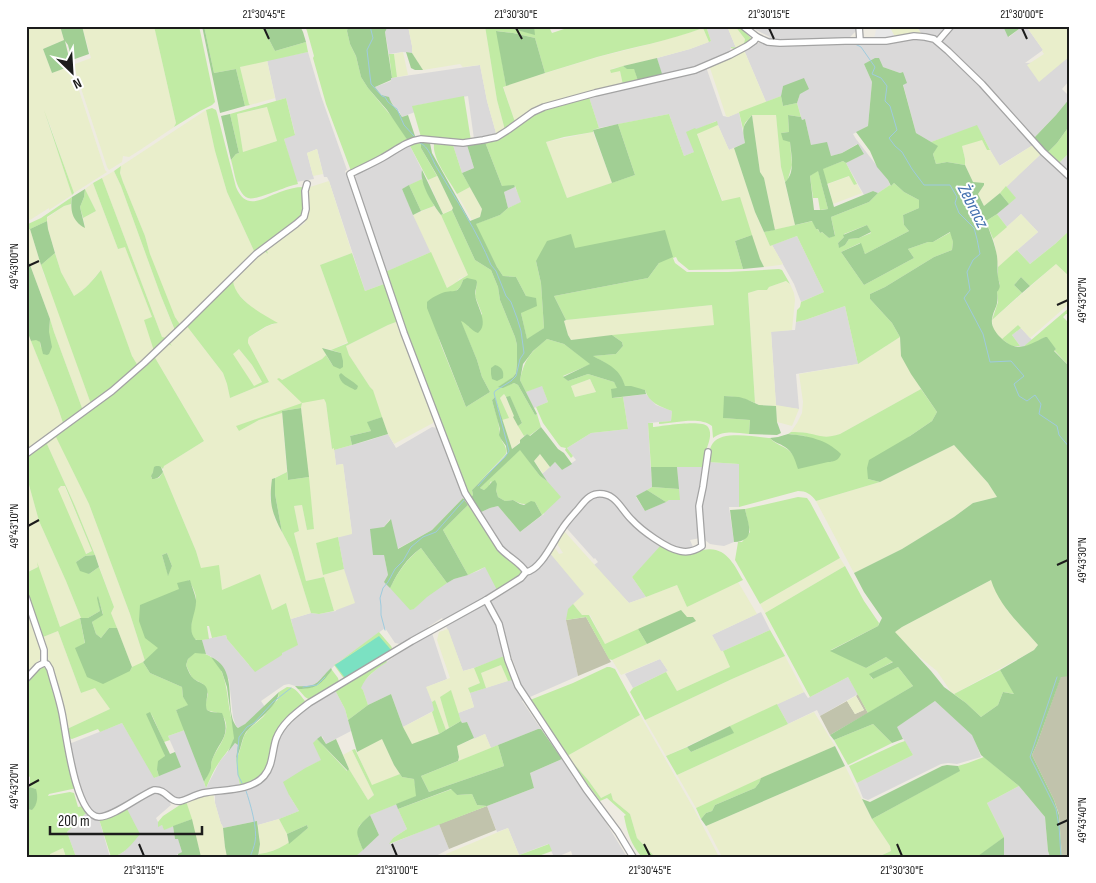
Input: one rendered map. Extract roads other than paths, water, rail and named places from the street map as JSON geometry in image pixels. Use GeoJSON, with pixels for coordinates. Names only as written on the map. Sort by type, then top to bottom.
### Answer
{"type":"FeatureCollection","features":[{"type":"Feature","properties":{"kind":"street"},"geometry":{"type":"LineString","coordinates":[[743,26],[757,37],[768,42],[780,43],[886,41],[914,36],[938,41],[982,84],[1043,152],[1070,177]]}},
{"type":"Feature","properties":{"kind":"street"},"geometry":{"type":"LineString","coordinates":[[860,26],[860,40]]}},
{"type":"Feature","properties":{"kind":"street"},"geometry":{"type":"LineString","coordinates":[[938,41],[951,26]]}},
{"type":"Feature","properties":{"kind":"street"},"geometry":{"type":"LineString","coordinates":[[526,572],[520,564],[500,548],[465,493],[394,306],[350,174],[404,144],[415,140],[463,143],[483,140],[497,136],[533,112],[544,108],[595,93],[695,70],[747,46],[757,37]]}},
{"type":"Feature","properties":{"kind":"street"},"geometry":{"type":"LineString","coordinates":[[26,454],[112,391],[144,363],[256,254],[304,217],[307,184]]}},
{"type":"Feature","properties":{"kind":"street"},"geometry":{"type":"LineString","coordinates":[[44,663],[50,669],[60,702],[69,755],[79,791],[90,813],[100,817],[154,790],[162,791],[172,800],[179,801],[199,794],[240,788],[255,783],[263,777],[268,770],[280,730],[295,714],[309,703],[412,641],[486,600],[521,578],[526,572],[532,571],[541,562],[563,527],[588,497],[596,494],[613,498],[622,506],[630,519],[644,532],[679,551],[690,552],[702,546],[699,506],[708,452]]}},
{"type":"Feature","properties":{"kind":"street"},"geometry":{"type":"LineString","coordinates":[[26,597],[44,650],[44,663]]}},
{"type":"Feature","properties":{"kind":"street"},"geometry":{"type":"LineString","coordinates":[[486,600],[499,624],[508,660],[518,686],[574,772],[618,832],[633,857]]}},
{"type":"Feature","properties":{"kind":"street"},"geometry":{"type":"LineString","coordinates":[[26,679],[38,666],[44,663]]}},
{"type":"Feature","properties":{"kind":"waterway"},"geometry":{"type":"LineString","coordinates":[[370,26],[373,38],[367,50],[371,84],[397,109],[404,125],[414,136]]}},
{"type":"Feature","properties":{"kind":"waterway","name":"Żebracz"},"geometry":{"type":"LineString","coordinates":[[855,44],[861,47],[875,67],[872,74],[881,78],[887,86],[885,101],[890,106],[897,130],[889,138],[902,152],[924,185],[950,185],[957,197],[955,203],[959,213],[974,228],[980,254],[973,260],[967,272],[970,290],[964,298],[983,334],[990,362],[1011,361],[1024,376],[1014,384],[1019,396],[1027,401],[1035,395],[1041,404],[1039,414],[1057,426],[1059,435],[1070,448]]}},
{"type":"Feature","properties":{"kind":"waterway"},"geometry":{"type":"LineString","coordinates":[[420,143],[428,150],[473,228],[491,265],[496,271],[506,296],[511,302],[521,331],[524,353],[520,359],[516,376],[494,393],[509,451],[478,486]]}},
{"type":"Feature","properties":{"kind":"waterway"},"geometry":{"type":"LineString","coordinates":[[385,630],[381,615],[380,598],[383,588],[411,547],[423,537],[436,532],[465,499]]}},
{"type":"Feature","properties":{"kind":"waterway"},"geometry":{"type":"LineString","coordinates":[[303,687],[317,685],[325,677]]}},
{"type":"Feature","properties":{"kind":"waterway"},"geometry":{"type":"LineString","coordinates":[[1057,677],[1030,757],[1056,809],[1061,857]]}},
{"type":"Feature","properties":{"kind":"waterway"},"geometry":{"type":"LineString","coordinates":[[242,783],[238,775],[237,761],[239,737],[273,702],[291,688]]}},
{"type":"Feature","properties":{"kind":"waterway"},"geometry":{"type":"LineString","coordinates":[[246,791],[255,823],[256,837],[250,857]]}}]}
